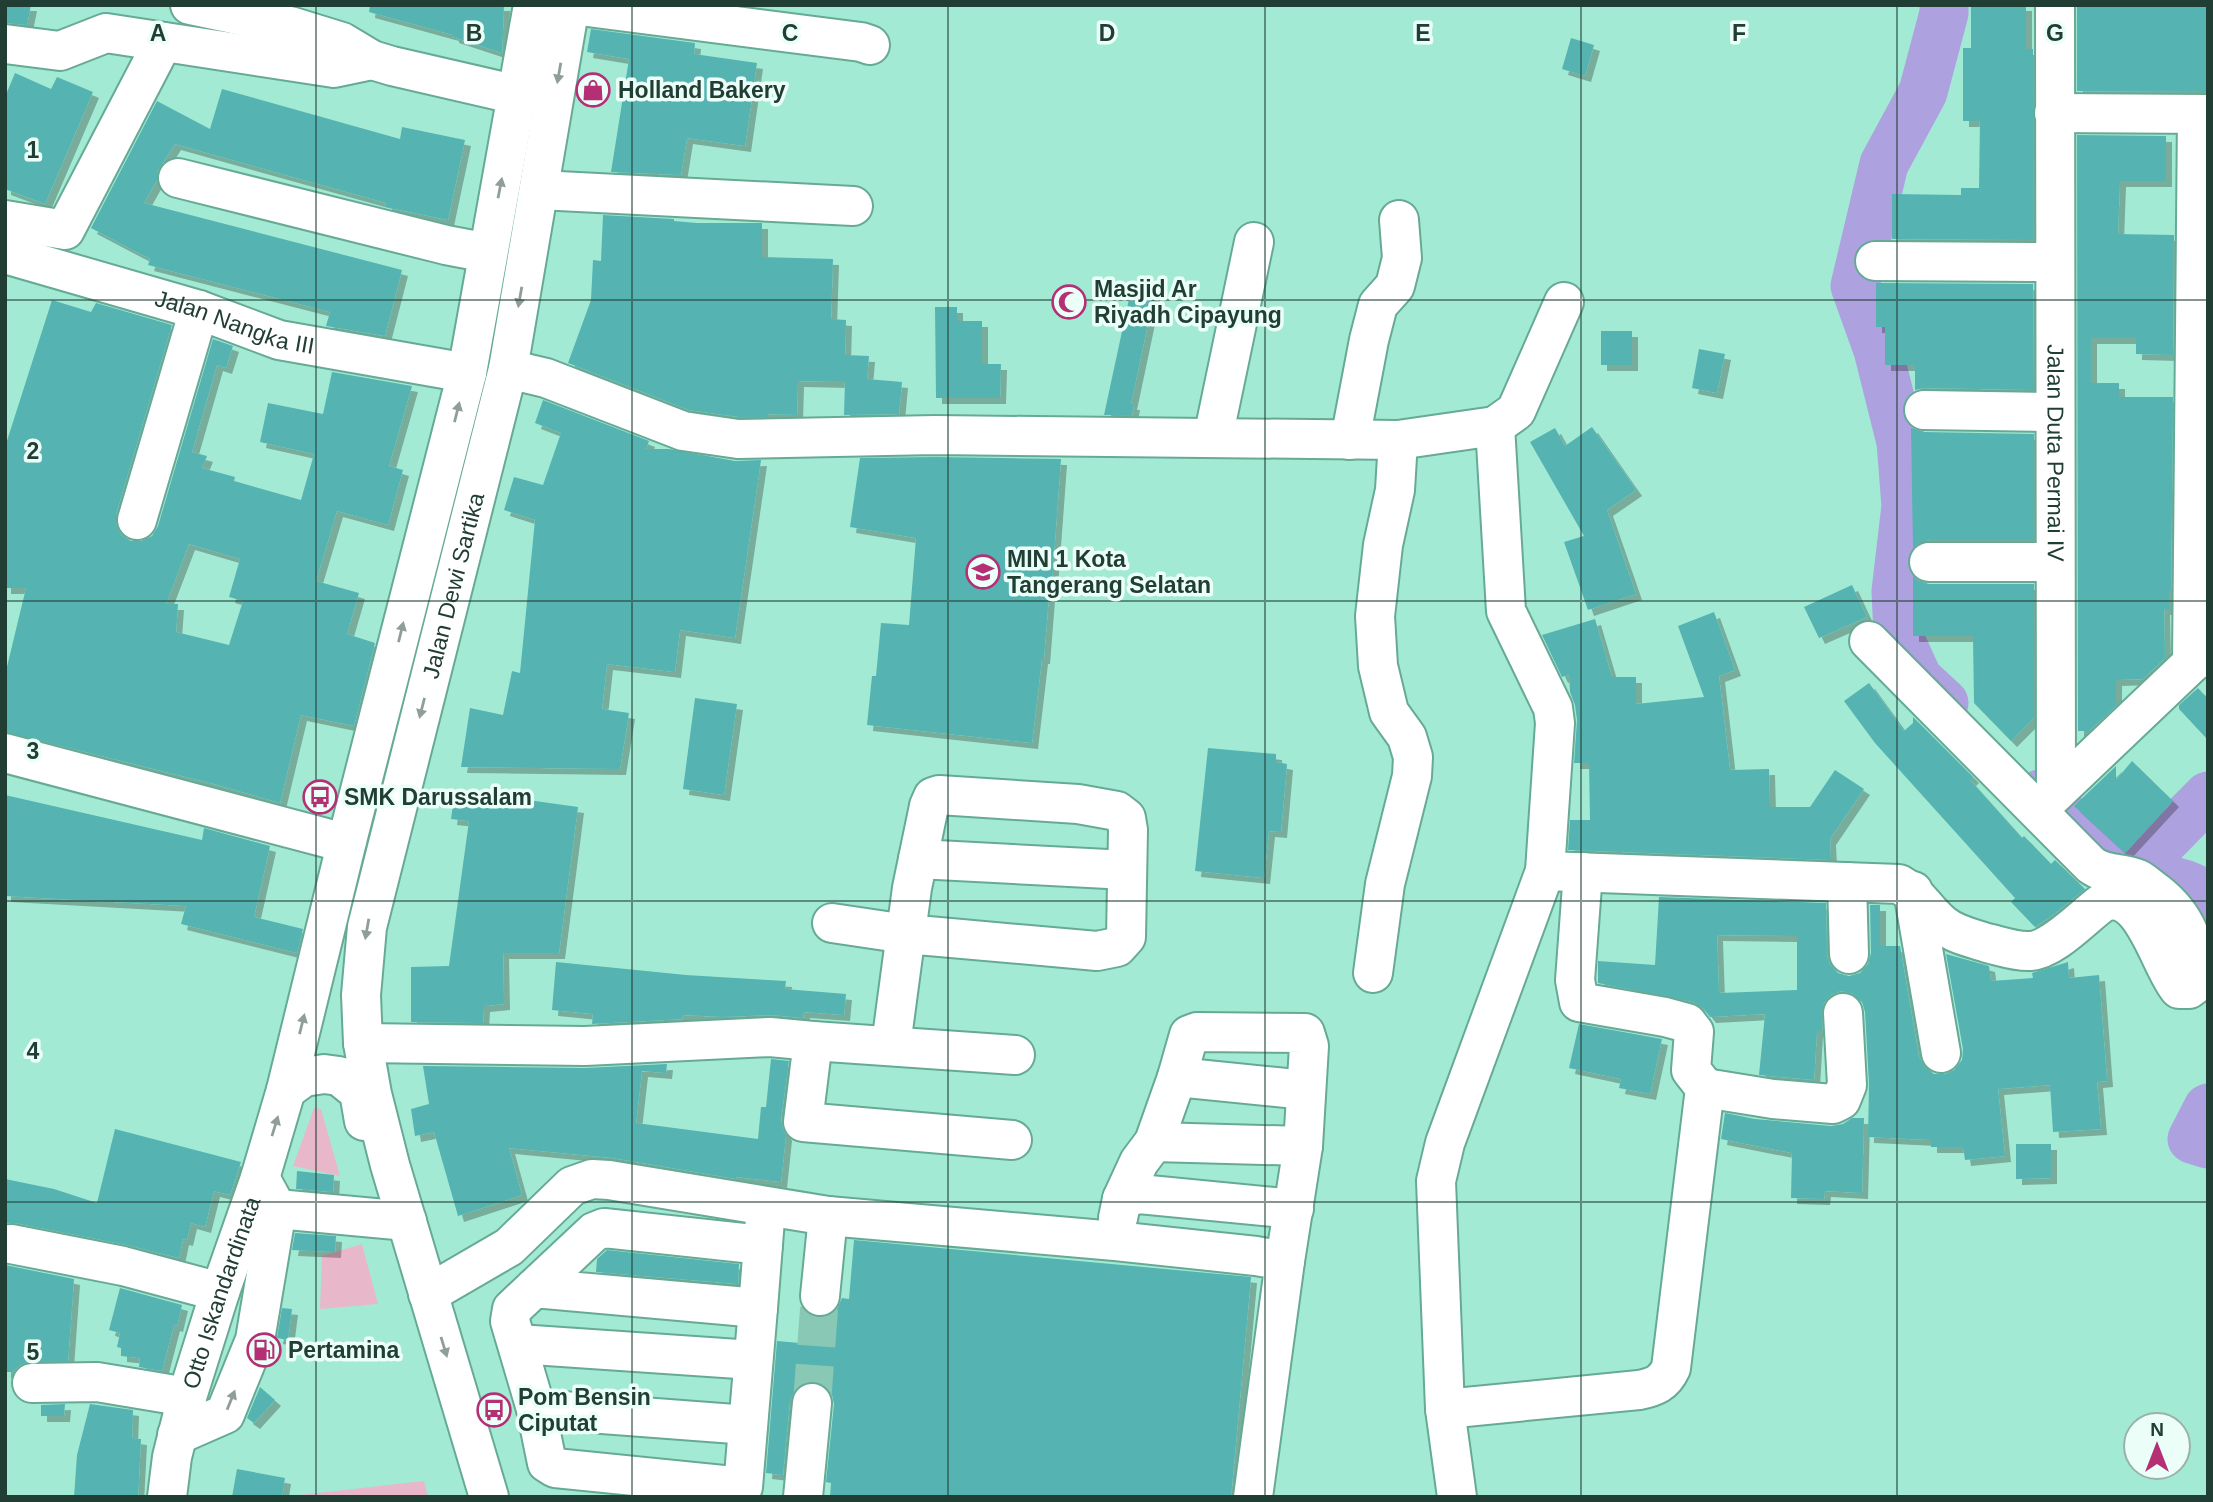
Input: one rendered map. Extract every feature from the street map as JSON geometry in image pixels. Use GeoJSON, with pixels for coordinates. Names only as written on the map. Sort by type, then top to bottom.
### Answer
{"type":"FeatureCollection","features":[{"type":"Feature","properties":{"kind":"main road"},"geometry":{"type":"LineString","coordinates":[[190,5],[290,26],[342,42],[372,60],[517,95]]}},
{"type":"Feature","properties":{"kind":"main road","name":"Jalan Dewi Sartika"},"geometry":{"type":"LineString","coordinates":[[286,1090],[467,373],[533,5]]}},
{"type":"Feature","properties":{"kind":"main road"},"geometry":{"type":"LineString","coordinates":[[571,5],[870,45]]}},
{"type":"Feature","properties":{"kind":"main road","name":"Jalan Dewi Sartika"},"geometry":{"type":"LineString","coordinates":[[489,1497],[390,1165],[372,1094],[363,1043],[361,995],[367,927],[511,354],[571,5]]}},
{"type":"Feature","properties":{"kind":"main road","name":"Jalan Duta Permai IV"},"geometry":{"type":"LineString","coordinates":[[2048,800],[2055,562],[2055,5]]}},
{"type":"Feature","properties":{"kind":"main road"},"geometry":{"type":"LineString","coordinates":[[5,44],[60,51],[109,19],[163,42],[334,68],[372,60]]}},
{"type":"Feature","properties":{"kind":"main road"},"geometry":{"type":"LineString","coordinates":[[5,220],[65,230],[163,42]]}},
{"type":"Feature","properties":{"kind":"main road"},"geometry":{"type":"LineString","coordinates":[[2048,800],[2200,657],[2202,114],[2054,113]]}},
{"type":"Feature","properties":{"kind":"main road"},"geometry":{"type":"LineString","coordinates":[[178,178],[446,245],[488,253]]}},
{"type":"Feature","properties":{"kind":"main road"},"geometry":{"type":"LineString","coordinates":[[539,190],[853,206]]}},
{"type":"Feature","properties":{"kind":"main road"},"geometry":{"type":"LineString","coordinates":[[1350,440],[1378,305],[1395,286],[1402,258],[1399,220]]}},
{"type":"Feature","properties":{"kind":"main road"},"geometry":{"type":"LineString","coordinates":[[1213,438],[1254,242]]}},
{"type":"Feature","properties":{"kind":"main road","name":"Jalan Nangka III"},"geometry":{"type":"LineString","coordinates":[[5,254],[199,310],[279,340],[467,373]]}},
{"type":"Feature","properties":{"kind":"main road"},"geometry":{"type":"LineString","coordinates":[[1875,261],[2054,262]]}},
{"type":"Feature","properties":{"kind":"main road"},"geometry":{"type":"LineString","coordinates":[[475,333],[546,379],[683,430],[738,439],[935,435],[1398,440],[1495,426],[1516,411],[1564,302]]}},
{"type":"Feature","properties":{"kind":"main road"},"geometry":{"type":"LineString","coordinates":[[137,520],[199,310]]}},
{"type":"Feature","properties":{"kind":"main road"},"geometry":{"type":"LineString","coordinates":[[1923,410],[2055,412]]}},
{"type":"Feature","properties":{"kind":"main road"},"geometry":{"type":"LineString","coordinates":[[1457,1497],[1445,1409],[1436,1181],[1445,1143],[1545,871],[1555,723],[1553,708],[1506,611],[1495,426]]}},
{"type":"Feature","properties":{"kind":"main road"},"geometry":{"type":"LineString","coordinates":[[1373,973],[1385,884],[1413,767],[1407,737],[1389,712],[1378,666],[1375,616],[1383,545],[1395,490],[1398,440]]}},
{"type":"Feature","properties":{"kind":"main road"},"geometry":{"type":"LineString","coordinates":[[1929,562],[2055,562]]}},
{"type":"Feature","properties":{"kind":"main road"},"geometry":{"type":"LineString","coordinates":[[1545,871],[1899,884],[1913,891],[1942,924],[1953,932],[1984,942],[2031,951],[2044,947],[2066,933],[2109,899],[2121,901],[2130,907],[2152,936],[2172,981],[2179,989],[2189,989],[2197,983],[2197,967],[2185,922],[2168,902],[2139,879],[2098,870],[2048,800],[1869,640]]}},
{"type":"Feature","properties":{"kind":"main road"},"geometry":{"type":"LineString","coordinates":[[5,753],[330,839],[347,841]]}},
{"type":"Feature","properties":{"kind":"main road"},"geometry":{"type":"LineString","coordinates":[[832,923],[906,934],[1097,951],[1117,947],[1126,937],[1126,818],[1117,811],[1078,804],[939,795],[933,797],[918,859],[906,934],[891,1045]]}},
{"type":"Feature","properties":{"kind":"main road"},"geometry":{"type":"LineString","coordinates":[[918,859],[1128,870]]}},
{"type":"Feature","properties":{"kind":"main road"},"geometry":{"type":"LineString","coordinates":[[1583,872],[1575,979],[1579,1002],[1687,1023],[1694,1032],[1691,1070],[1705,1088],[1773,1099],[1833,1104],[1841,1100],[1847,1084],[1843,1013]]}},
{"type":"Feature","properties":{"kind":"main road"},"geometry":{"type":"LineString","coordinates":[[1847,882],[1849,954]]}},
{"type":"Feature","properties":{"kind":"main road"},"geometry":{"type":"LineString","coordinates":[[1913,891],[1941,1053]]}},
{"type":"Feature","properties":{"kind":"main road"},"geometry":{"type":"LineString","coordinates":[[1115,1241],[1122,1199],[1139,1162],[1154,1142],[1189,1035],[1197,1032],[1306,1033],[1309,1046],[1303,1146],[1253,1497]]}},
{"type":"Feature","properties":{"kind":"main road"},"geometry":{"type":"LineString","coordinates":[[363,1043],[584,1046],[770,1037],[1015,1055]]}},
{"type":"Feature","properties":{"kind":"main road"},"geometry":{"type":"LineString","coordinates":[[813,1041],[803,1122],[1012,1140]]}},
{"type":"Feature","properties":{"kind":"main road"},"geometry":{"type":"LineString","coordinates":[[286,1090],[304,1077],[324,1074],[339,1076],[346,1081],[359,1092],[366,1132],[390,1165]]}},
{"type":"Feature","properties":{"kind":"main road"},"geometry":{"type":"LineString","coordinates":[[1177,1077],[1306,1090]]}},
{"type":"Feature","properties":{"kind":"main road"},"geometry":{"type":"LineString","coordinates":[[1445,1409],[1639,1390],[1665,1380],[1671,1368],[1705,1088]]}},
{"type":"Feature","properties":{"kind":"main road","name":"Otto Iskandardinata"},"geometry":{"type":"LineString","coordinates":[[167,1497],[177,1435],[220,1292],[268,1193],[286,1090]]}},
{"type":"Feature","properties":{"kind":"main road"},"geometry":{"type":"LineString","coordinates":[[1154,1142],[1303,1146]]}},
{"type":"Feature","properties":{"kind":"main road"},"geometry":{"type":"LineString","coordinates":[[428,1294],[509,1247],[572,1186],[592,1179],[766,1204],[828,1216],[1115,1241],[1285,1261]]}},
{"type":"Feature","properties":{"kind":"main road"},"geometry":{"type":"LineString","coordinates":[[177,1435],[225,1414],[255,1340],[268,1193],[407,1221]]}},
{"type":"Feature","properties":{"kind":"main road"},"geometry":{"type":"LineString","coordinates":[[1122,1199],[1139,1194],[1294,1209]]}},
{"type":"Feature","properties":{"kind":"main road"},"geometry":{"type":"LineString","coordinates":[[763,1245],[604,1228],[594,1232],[512,1309],[510,1321],[536,1409],[547,1463],[555,1468],[743,1492],[752,1360],[758,1308],[763,1245],[766,1204]]}},
{"type":"Feature","properties":{"kind":"main road"},"geometry":{"type":"LineString","coordinates":[[820,1296],[828,1216]]}},
{"type":"Feature","properties":{"kind":"main road"},"geometry":{"type":"LineString","coordinates":[[11,1244],[123,1266],[220,1292]]}},
{"type":"Feature","properties":{"kind":"main road"},"geometry":{"type":"LineString","coordinates":[[534,1288],[758,1308]]}},
{"type":"Feature","properties":{"kind":"main road"},"geometry":{"type":"LineString","coordinates":[[518,1344],[752,1360]]}},
{"type":"Feature","properties":{"kind":"main road"},"geometry":{"type":"LineString","coordinates":[[32,1383],[97,1382],[187,1397]]}},
{"type":"Feature","properties":{"kind":"main road"},"geometry":{"type":"LineString","coordinates":[[803,1497],[812,1403]]}},
{"type":"Feature","properties":{"kind":"main road"},"geometry":{"type":"LineString","coordinates":[[536,1409],[748,1425]]}},
{"type":"Feature","properties":{"kind":"shaded area"},"geometry":{"type":"Polygon","coordinates":[[[314,1108],[321,1109],[340,1176],[293,1166],[314,1108]]]}},
{"type":"Feature","properties":{"kind":"shaded area"},"geometry":{"type":"Polygon","coordinates":[[[362,1244],[378,1304],[320,1309],[322,1256],[362,1244]]]}},
{"type":"Feature","properties":{"kind":"shaded area"},"geometry":{"type":"Polygon","coordinates":[[[424,1481],[428,1497],[282,1497],[424,1481]]]}},
{"type":"Feature","properties":{"kind":"building"},"geometry":{"type":"Polygon","coordinates":[[[5,5],[31,5],[27,25],[5,23],[5,5]]]}},
{"type":"Feature","properties":{"kind":"building"},"geometry":{"type":"Polygon","coordinates":[[[370,5],[504,5],[502,53],[453,35],[369,12],[370,5]]]}},
{"type":"Feature","properties":{"kind":"building"},"geometry":{"type":"Polygon","coordinates":[[[1971,5],[2026,5],[2026,49],[2033,49],[2033,240],[1892,239],[1892,194],[1961,195],[1961,188],[1979,188],[1980,121],[1963,121],[1963,48],[1971,48],[1971,5]]]}},
{"type":"Feature","properties":{"kind":"building"},"geometry":{"type":"Polygon","coordinates":[[[2077,5],[2208,5],[2208,92],[2077,91],[2077,5]]]}},
{"type":"Feature","properties":{"kind":"building"},"geometry":{"type":"Polygon","coordinates":[[[591,29],[695,43],[694,54],[757,63],[745,146],[687,138],[681,175],[611,172],[629,59],[587,52],[591,29]]]}},
{"type":"Feature","properties":{"kind":"building"},"geometry":{"type":"Polygon","coordinates":[[[1571,38],[1594,45],[1585,76],[1562,69],[1571,38]]]}},
{"type":"Feature","properties":{"kind":"building"},"geometry":{"type":"Polygon","coordinates":[[[15,73],[51,89],[57,77],[93,92],[45,204],[5,189],[5,97],[15,73]]]}},
{"type":"Feature","properties":{"kind":"building"},"geometry":{"type":"Polygon","coordinates":[[[222,89],[400,139],[402,127],[465,140],[448,220],[385,207],[386,203],[175,144],[157,172],[157,180],[144,203],[402,270],[385,336],[326,326],[330,312],[148,265],[150,259],[91,228],[157,101],[210,129],[222,89]]]}},
{"type":"Feature","properties":{"kind":"building"},"geometry":{"type":"Polygon","coordinates":[[[2077,135],[2166,136],[2166,181],[2120,181],[2118,234],[2174,235],[2173,355],[2136,354],[2136,338],[2091,338],[2091,383],[2119,383],[2119,397],[2173,397],[2171,590],[2169,609],[2164,609],[2165,658],[2143,679],[2116,680],[2116,706],[2089,731],[2078,731],[2077,135]]]}},
{"type":"Feature","properties":{"kind":"building"},"geometry":{"type":"Polygon","coordinates":[[[603,215],[697,223],[762,223],[762,257],[833,259],[831,319],[846,320],[845,355],[869,356],[867,379],[902,382],[899,414],[844,415],[845,382],[798,381],[797,415],[739,417],[689,410],[568,363],[591,300],[593,260],[601,261],[603,215]]]}},
{"type":"Feature","properties":{"kind":"building"},"geometry":{"type":"Polygon","coordinates":[[[1876,283],[2033,284],[2034,390],[1915,390],[1915,365],[1885,365],[1885,327],[1876,327],[1876,283]]]}},
{"type":"Feature","properties":{"kind":"building"},"geometry":{"type":"Polygon","coordinates":[[[1132,285],[1155,290],[1131,404],[1134,404],[1132,415],[1104,415],[1132,285]]]}},
{"type":"Feature","properties":{"kind":"building"},"geometry":{"type":"Polygon","coordinates":[[[52,300],[91,312],[96,303],[172,325],[116,514],[116,524],[121,535],[131,541],[141,541],[152,536],[158,526],[213,339],[233,346],[226,368],[217,365],[192,452],[207,456],[202,468],[235,477],[234,481],[301,500],[314,454],[260,442],[268,403],[323,414],[332,372],[412,386],[389,466],[403,470],[388,525],[337,511],[316,581],[359,593],[347,634],[375,643],[354,726],[301,715],[280,803],[5,732],[5,675],[26,588],[5,588],[5,447],[52,300]],[[189,544],[166,604],[178,604],[176,632],[229,645],[243,601],[229,597],[240,559],[189,544]]]}},
{"type":"Feature","properties":{"kind":"building"},"geometry":{"type":"Polygon","coordinates":[[[935,307],[957,307],[957,321],[982,321],[982,364],[1001,364],[1000,398],[936,398],[935,307]]]}},
{"type":"Feature","properties":{"kind":"building"},"geometry":{"type":"Polygon","coordinates":[[[1601,331],[1632,331],[1632,365],[1601,365],[1601,331]]]}},
{"type":"Feature","properties":{"kind":"building"},"geometry":{"type":"Polygon","coordinates":[[[1699,349],[1725,354],[1717,393],[1692,388],[1699,349]]]}},
{"type":"Feature","properties":{"kind":"building"},"geometry":{"type":"Polygon","coordinates":[[[543,400],[649,441],[646,449],[669,449],[735,461],[761,460],[735,638],[680,630],[675,672],[607,664],[602,709],[629,713],[620,769],[461,767],[470,708],[503,715],[512,671],[520,673],[535,520],[504,510],[514,477],[543,485],[561,433],[535,423],[543,400]]]}},
{"type":"Feature","properties":{"kind":"building"},"geometry":{"type":"Polygon","coordinates":[[[1592,427],[1636,490],[1607,510],[1636,594],[1588,610],[1564,542],[1584,536],[1530,442],[1555,428],[1565,446],[1592,427]]]}},
{"type":"Feature","properties":{"kind":"building"},"geometry":{"type":"Polygon","coordinates":[[[1911,428],[1924,432],[2034,434],[2034,540],[1929,540],[1913,548],[1911,428]]]}},
{"type":"Feature","properties":{"kind":"building","name":"MIN 1 Kota Tangerang Selatan"},"geometry":{"type":"Polygon","coordinates":[[[860,458],[1061,459],[1051,595],[1032,743],[867,725],[872,676],[876,676],[881,623],[909,625],[916,538],[850,527],[860,458]]]}},
{"type":"Feature","properties":{"kind":"building"},"geometry":{"type":"Polygon","coordinates":[[[1913,576],[1929,584],[2034,584],[2034,718],[2011,741],[1974,703],[1973,636],[1913,636],[1913,576]]]}},
{"type":"Feature","properties":{"kind":"building"},"geometry":{"type":"Polygon","coordinates":[[[1852,585],[1867,617],[1819,638],[1804,607],[1852,585]]]}},
{"type":"Feature","properties":{"kind":"building"},"geometry":{"type":"Polygon","coordinates":[[[1714,612],[1735,670],[1719,676],[1730,770],[1769,769],[1770,807],[1810,807],[1835,770],[1864,789],[1830,839],[1831,860],[1568,850],[1570,820],[1590,820],[1589,763],[1574,763],[1577,720],[1569,675],[1562,677],[1542,635],[1595,619],[1612,677],[1636,677],[1636,704],[1704,697],[1678,626],[1714,612]]]}},
{"type":"Feature","properties":{"kind":"building"},"geometry":{"type":"Polygon","coordinates":[[[1869,683],[1904,731],[1913,723],[1913,717],[1973,777],[1970,780],[2022,838],[2024,836],[2051,864],[2055,860],[2085,889],[2035,927],[2011,902],[2015,898],[1875,743],[1844,701],[1869,683]]]}},
{"type":"Feature","properties":{"kind":"building"},"geometry":{"type":"Polygon","coordinates":[[[2198,688],[2208,699],[2208,740],[2179,709],[2179,705],[2198,688]]]}},
{"type":"Feature","properties":{"kind":"building"},"geometry":{"type":"Polygon","coordinates":[[[695,698],[737,704],[724,795],[683,789],[695,698]]]}},
{"type":"Feature","properties":{"kind":"building"},"geometry":{"type":"Polygon","coordinates":[[[1208,748],[1276,754],[1276,762],[1287,764],[1281,832],[1269,831],[1264,878],[1195,871],[1208,748]]]}},
{"type":"Feature","properties":{"kind":"building"},"geometry":{"type":"Polygon","coordinates":[[[2132,761],[2173,801],[2125,853],[2074,806],[2116,766],[2116,780],[2132,761]]]}},
{"type":"Feature","properties":{"kind":"building"},"geometry":{"type":"Polygon","coordinates":[[[455,790],[578,807],[559,953],[503,953],[504,1004],[484,1006],[483,1023],[411,1022],[411,967],[449,966],[469,821],[451,819],[455,790]]]}},
{"type":"Feature","properties":{"kind":"building"},"geometry":{"type":"Polygon","coordinates":[[[5,795],[202,840],[204,828],[270,846],[254,917],[303,929],[297,953],[181,924],[186,906],[5,896],[5,795]]]}},
{"type":"Feature","properties":{"kind":"building"},"geometry":{"type":"Polygon","coordinates":[[[1659,897],[1826,903],[1827,955],[1830,965],[1838,973],[1849,976],[1860,973],[1868,964],[1871,953],[1870,905],[1880,905],[1880,946],[1900,946],[1919,1057],[1925,1067],[1934,1074],[1945,1074],[1954,1070],[1962,1060],[1963,1049],[1946,954],[1989,966],[1991,981],[2033,978],[2032,973],[2068,962],[2069,978],[2099,975],[2107,1081],[2097,1082],[2101,1129],[2053,1132],[2050,1085],[1998,1089],[2005,1156],[1965,1160],[1963,1147],[1931,1147],[1931,1140],[1868,1137],[1869,1084],[1865,1012],[1862,1002],[1853,994],[1841,991],[1831,995],[1823,1004],[1822,1031],[1817,1031],[1814,1080],[1759,1075],[1765,1014],[1710,1017],[1693,1002],[1598,983],[1598,961],[1655,965],[1659,897]],[[1717,935],[1719,993],[1797,990],[1797,936],[1717,935]]]}},
{"type":"Feature","properties":{"kind":"building"},"geometry":{"type":"Polygon","coordinates":[[[556,962],[686,975],[786,981],[785,989],[846,994],[844,1015],[804,1012],[803,1018],[772,1015],[683,1015],[682,1019],[592,1024],[593,1014],[552,1010],[556,962]]]}},
{"type":"Feature","properties":{"kind":"building"},"geometry":{"type":"Polygon","coordinates":[[[1579,1024],[1662,1039],[1650,1094],[1619,1088],[1621,1079],[1569,1068],[1579,1024]]]}},
{"type":"Feature","properties":{"kind":"building"},"geometry":{"type":"Polygon","coordinates":[[[771,1059],[789,1061],[781,1119],[786,1135],[781,1182],[736,1179],[613,1158],[509,1148],[522,1195],[458,1216],[434,1132],[415,1136],[411,1109],[429,1104],[423,1066],[585,1068],[667,1064],[666,1073],[642,1071],[636,1123],[758,1139],[761,1107],[766,1107],[771,1059]]]}},
{"type":"Feature","properties":{"kind":"building"},"geometry":{"type":"Polygon","coordinates":[[[1725,1113],[1755,1119],[1831,1126],[1843,1124],[1852,1118],[1864,1118],[1862,1193],[1825,1191],[1824,1199],[1791,1198],[1792,1153],[1721,1139],[1725,1113]]]}},
{"type":"Feature","properties":{"kind":"building"},"geometry":{"type":"Polygon","coordinates":[[[115,1129],[241,1162],[230,1195],[214,1191],[205,1227],[191,1223],[187,1240],[183,1239],[179,1258],[127,1245],[5,1223],[5,1179],[54,1189],[97,1203],[115,1129]]]}},
{"type":"Feature","properties":{"kind":"building"},"geometry":{"type":"Polygon","coordinates":[[[2016,1144],[2051,1144],[2051,1178],[2016,1179],[2016,1144]]]}},
{"type":"Feature","properties":{"kind":"building"},"geometry":{"type":"Polygon","coordinates":[[[297,1171],[334,1175],[333,1192],[296,1189],[297,1171]]]}},
{"type":"Feature","properties":{"kind":"building"},"geometry":{"type":"Polygon","coordinates":[[[295,1233],[336,1236],[335,1252],[292,1250],[295,1233]]]}},
{"type":"Feature","properties":{"kind":"building"},"geometry":{"type":"Polygon","coordinates":[[[854,1240],[1251,1277],[1231,1497],[830,1497],[831,1483],[826,1482],[834,1404],[832,1395],[825,1386],[813,1381],[802,1383],[790,1400],[783,1475],[766,1473],[777,1341],[800,1343],[803,1309],[817,1318],[828,1316],[837,1309],[842,1298],[849,1299],[854,1240]]]}},
{"type":"Feature","properties":{"kind":"building"},"geometry":{"type":"Polygon","coordinates":[[[607,1250],[739,1264],[738,1284],[596,1272],[597,1259],[607,1250]]]}},
{"type":"Feature","properties":{"kind":"building"},"geometry":{"type":"Polygon","coordinates":[[[5,1265],[74,1279],[68,1361],[31,1361],[20,1365],[13,1372],[5,1372],[5,1265]]]}},
{"type":"Feature","properties":{"kind":"building"},"geometry":{"type":"Polygon","coordinates":[[[120,1288],[182,1305],[162,1371],[139,1367],[140,1358],[121,1356],[121,1348],[117,1347],[120,1333],[109,1330],[120,1288]]]}},
{"type":"Feature","properties":{"kind":"building"},"geometry":{"type":"Polygon","coordinates":[[[282,1308],[292,1309],[288,1340],[277,1338],[282,1308]]]}},
{"type":"Feature","properties":{"kind":"building"},"geometry":{"type":"Polygon","coordinates":[[[260,1387],[275,1400],[254,1423],[247,1418],[260,1387]]]}},
{"type":"Feature","properties":{"kind":"building"},"geometry":{"type":"Polygon","coordinates":[[[65,1404],[64,1416],[41,1416],[41,1405],[65,1404]]]}},
{"type":"Feature","properties":{"kind":"building"},"geometry":{"type":"Polygon","coordinates":[[[90,1404],[133,1410],[132,1438],[141,1439],[138,1497],[74,1497],[77,1455],[90,1404]]]}},
{"type":"Feature","properties":{"kind":"building"},"geometry":{"type":"Polygon","coordinates":[[[237,1469],[285,1478],[282,1497],[232,1497],[237,1469]]]}},
{"type":"Feature","properties":{"kind":"waterway"},"geometry":{"type":"LineString","coordinates":[[1944,5],[1923,92],[1884,164],[1855,286],[1878,350],[1901,442],[1906,506],[1896,591],[1898,635],[1918,679],[1944,703]]}},
{"type":"Feature","properties":{"kind":"waterway"},"geometry":{"type":"LineString","coordinates":[[2040,794],[2121,862],[2142,873],[2192,887],[2208,899]]}},
{"type":"Feature","properties":{"kind":"waterway"},"geometry":{"type":"LineString","coordinates":[[2135,870],[2208,796]]}},
{"type":"Feature","properties":{"kind":"waterway"},"geometry":{"type":"LineString","coordinates":[[2208,1108],[2192,1139],[2208,1144]]}},
{"type":"Feature","properties":{"kind":"tunnel"},"geometry":{"type":"LineString","coordinates":[[812,1403],[820,1296]]}},
{"type":"Feature","properties":{"kind":"place","name":"Holland Bakery"},"geometry":{"type":"Point","coordinates":[593,90]}},
{"type":"Feature","properties":{"kind":"place","name":"Masjid Ar Riyadh Cipayung"},"geometry":{"type":"Point","coordinates":[1069,302]}},
{"type":"Feature","properties":{"kind":"place","name":"MIN 1 Kota Tangerang Selatan"},"geometry":{"type":"Point","coordinates":[983,572]}},
{"type":"Feature","properties":{"kind":"place","name":"SMK Darussalam"},"geometry":{"type":"Point","coordinates":[320,797]}},
{"type":"Feature","properties":{"kind":"place","name":"Pertamina"},"geometry":{"type":"Point","coordinates":[264,1350]}},
{"type":"Feature","properties":{"kind":"place","name":"Pom Bensin Ciputat"},"geometry":{"type":"Point","coordinates":[494,1410]}}]}
